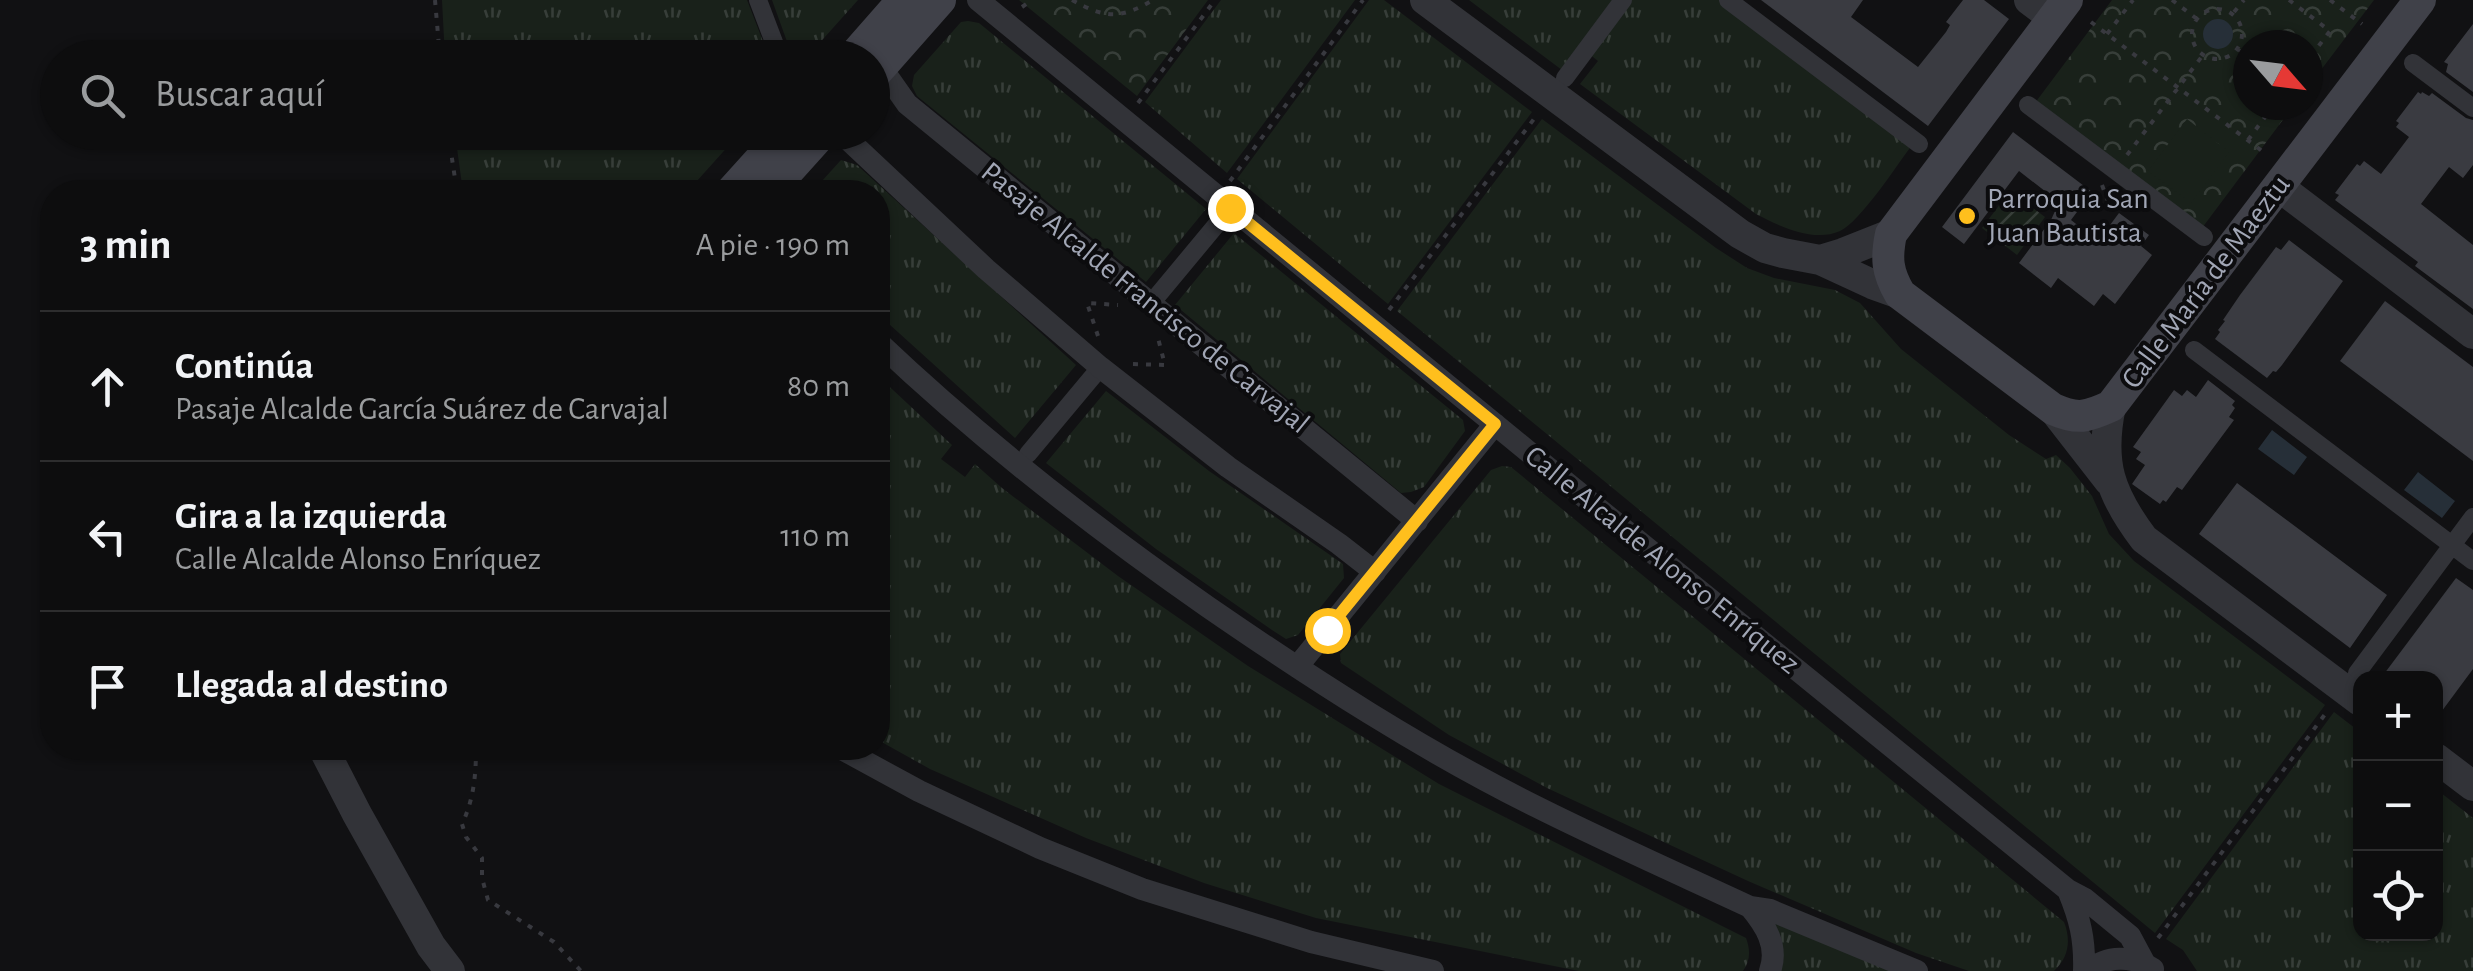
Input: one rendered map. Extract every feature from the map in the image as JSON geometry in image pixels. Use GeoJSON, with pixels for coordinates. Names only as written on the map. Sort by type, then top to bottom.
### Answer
{"type":"FeatureCollection","features":[{"type":"Feature","properties":{"kind":"main road"},"geometry":{"type":"LineString","coordinates":[[882,40],[903,0]]}},
{"type":"Feature","properties":{"kind":"main road"},"geometry":{"type":"LineString","coordinates":[[890,47],[940,0]]}},
{"type":"Feature","properties":{"kind":"main road","name":"Calle María de Maeztu"},"geometry":{"type":"LineString","coordinates":[[2053,409],[2071,417],[2090,416],[2112,406],[2420,0]]}},
{"type":"Feature","properties":{"kind":"main road"},"geometry":{"type":"LineString","coordinates":[[2053,409],[1900,294],[1889,274],[1886,256],[1892,234],[2060,10]]}},
{"type":"Feature","properties":{"kind":"main road"},"geometry":{"type":"LineString","coordinates":[[742,180],[769,150]]}},
{"type":"Feature","properties":{"kind":"main road"},"geometry":{"type":"LineString","coordinates":[[780,180],[806,150]]}},
{"type":"Feature","properties":{"kind":"street"},"geometry":{"type":"LineString","coordinates":[[758,0],[773,40]]}},
{"type":"Feature","properties":{"kind":"street","name":"Calle Alcalde Alonso Enríquez"},"geometry":{"type":"LineString","coordinates":[[978,0],[2068,890],[2130,936],[2150,967]]}},
{"type":"Feature","properties":{"kind":"street"},"geometry":{"type":"LineString","coordinates":[[1425,0],[1740,234],[1765,248],[1820,260],[1900,294]]}},
{"type":"Feature","properties":{"kind":"street"},"geometry":{"type":"LineString","coordinates":[[1565,78],[1623,0]]}},
{"type":"Feature","properties":{"kind":"street"},"geometry":{"type":"LineString","coordinates":[[1728,0],[1919,144]]}},
{"type":"Feature","properties":{"kind":"street"},"geometry":{"type":"LineString","coordinates":[[2413,62],[2473,108]]}},
{"type":"Feature","properties":{"kind":"street","name":"Pasaje Alcalde Francisco de Carvajal"},"geometry":{"type":"LineString","coordinates":[[890,88],[1416,520]]}},
{"type":"Feature","properties":{"kind":"street"},"geometry":{"type":"LineString","coordinates":[[2028,104],[2204,236]]}},
{"type":"Feature","properties":{"kind":"street"},"geometry":{"type":"LineString","coordinates":[[859,150],[986,269],[1100,367],[1375,572]]}},
{"type":"Feature","properties":{"kind":"street"},"geometry":{"type":"LineString","coordinates":[[2278,186],[2473,334]]}},
{"type":"Feature","properties":{"kind":"street"},"geometry":{"type":"LineString","coordinates":[[1158,294],[1222,218]]}},
{"type":"Feature","properties":{"kind":"street"},"geometry":{"type":"LineString","coordinates":[[1820,260],[1892,234]]}},
{"type":"Feature","properties":{"kind":"street"},"geometry":{"type":"LineString","coordinates":[[2194,350],[2473,561]]}},
{"type":"Feature","properties":{"kind":"street"},"geometry":{"type":"LineString","coordinates":[[890,353],[1018,466],[1145,563],[1337,694],[1536,806],[1750,907],[1770,910],[1916,971]]}},
{"type":"Feature","properties":{"kind":"street"},"geometry":{"type":"LineString","coordinates":[[1028,454],[1094,374]]}},
{"type":"Feature","properties":{"kind":"street"},"geometry":{"type":"LineString","coordinates":[[2111,483],[2106,432],[2112,406]]}},
{"type":"Feature","properties":{"kind":"street"},"geometry":{"type":"LineString","coordinates":[[2053,409],[2111,483],[2123,510],[2144,538],[2350,693],[2473,517]]}},
{"type":"Feature","properties":{"kind":"street"},"geometry":{"type":"LineString","coordinates":[[1297,667],[1495,424]]}},
{"type":"Feature","properties":{"kind":"street"},"geometry":{"type":"LineString","coordinates":[[329,760],[431,946],[450,971]]}},
{"type":"Feature","properties":{"kind":"street"},"geometry":{"type":"LineString","coordinates":[[862,760],[1040,848],[1142,889],[1311,942],[1433,971]]}},
{"type":"Feature","properties":{"kind":"street"},"geometry":{"type":"LineString","coordinates":[[2440,761],[2473,786]]}},
{"type":"Feature","properties":{"kind":"street"},"geometry":{"type":"LineString","coordinates":[[2068,890],[2081,920],[2086,971],[2117,958],[2136,960],[2150,967]]}},
{"type":"Feature","properties":{"kind":"street"},"geometry":{"type":"LineString","coordinates":[[1750,907],[1764,924],[1772,945],[1770,971]]}},
{"type":"Feature","properties":{"kind":"path"},"geometry":{"type":"LineString","coordinates":[[435,0],[438,40]]}},
{"type":"Feature","properties":{"kind":"path"},"geometry":{"type":"LineString","coordinates":[[1022,7],[1032,0]]}},
{"type":"Feature","properties":{"kind":"path"},"geometry":{"type":"LineString","coordinates":[[1072,0],[1095,12],[1120,15],[1152,0]]}},
{"type":"Feature","properties":{"kind":"path"},"geometry":{"type":"LineString","coordinates":[[1138,103],[1215,0]]}},
{"type":"Feature","properties":{"kind":"path"},"geometry":{"type":"LineString","coordinates":[[1230,180],[1363,0]]}},
{"type":"Feature","properties":{"kind":"path"},"geometry":{"type":"LineString","coordinates":[[2107,34],[2133,0]]}},
{"type":"Feature","properties":{"kind":"path"},"geometry":{"type":"LineString","coordinates":[[2172,0],[2197,19]]}},
{"type":"Feature","properties":{"kind":"path"},"geometry":{"type":"LineString","coordinates":[[2233,14],[2244,0]]}},
{"type":"Feature","properties":{"kind":"path"},"geometry":{"type":"LineString","coordinates":[[2290,0],[2330,31],[2323,40]]}},
{"type":"Feature","properties":{"kind":"path"},"geometry":{"type":"LineString","coordinates":[[2330,0],[2362,24]]}},
{"type":"Feature","properties":{"kind":"path"},"geometry":{"type":"LineString","coordinates":[[2060,10],[2107,34],[2266,154]]}},
{"type":"Feature","properties":{"kind":"path"},"geometry":{"type":"LineString","coordinates":[[2233,54],[2218,60],[2202,55],[2192,34],[2197,19],[2210,10],[2226,10],[2242,30]]}},
{"type":"Feature","properties":{"kind":"path"},"geometry":{"type":"LineString","coordinates":[[2116,170],[2202,55]]}},
{"type":"Feature","properties":{"kind":"path"},"geometry":{"type":"LineString","coordinates":[[1389,310],[1539,112]]}},
{"type":"Feature","properties":{"kind":"path"},"geometry":{"type":"LineString","coordinates":[[2248,140],[2263,120]]}},
{"type":"Feature","properties":{"kind":"path"},"geometry":{"type":"LineString","coordinates":[[451,150],[455,180]]}},
{"type":"Feature","properties":{"kind":"path"},"geometry":{"type":"LineString","coordinates":[[2106,203],[2114,194]]}},
{"type":"Feature","properties":{"kind":"path"},"geometry":{"type":"LineString","coordinates":[[1101,346],[1088,303],[1133,306]]}},
{"type":"Feature","properties":{"kind":"path"},"geometry":{"type":"LineString","coordinates":[[1122,363],[1165,365],[1158,338]]}},
{"type":"Feature","properties":{"kind":"path"},"geometry":{"type":"LineString","coordinates":[[2155,942],[2350,693]]}},
{"type":"Feature","properties":{"kind":"path"},"geometry":{"type":"LineString","coordinates":[[476,760],[470,808],[462,824],[466,837],[482,858],[488,900],[554,942],[581,971]]}},
{"type":"Feature","properties":{"kind":"green space"},"geometry":{"type":"Polygon","coordinates":[[[442,0],[747,0],[762,40],[444,40],[442,0]]]}},
{"type":"Feature","properties":{"kind":"green space"},"geometry":{"type":"Polygon","coordinates":[[[772,0],[858,0],[822,40],[786,40],[772,0]]]}},
{"type":"Feature","properties":{"kind":"green space"},"geometry":{"type":"Polygon","coordinates":[[[1019,0],[1208,0],[1137,96],[1019,0]]]}},
{"type":"Feature","properties":{"kind":"green space"},"geometry":{"type":"Polygon","coordinates":[[[1221,0],[1355,0],[1227,173],[1145,102],[1221,0]]]}},
{"type":"Feature","properties":{"kind":"green space"},"geometry":{"type":"Polygon","coordinates":[[[1369,0],[1384,0],[1532,112],[1388,304],[1237,179],[1369,0]]]}},
{"type":"Feature","properties":{"kind":"green space"},"geometry":{"type":"Polygon","coordinates":[[[1469,0],[1615,0],[1562,70],[1469,0]]]}},
{"type":"Feature","properties":{"kind":"green space"},"geometry":{"type":"Polygon","coordinates":[[[1629,0],[1719,0],[1912,145],[1868,205],[1840,231],[1808,234],[1765,219],[1580,84],[1598,61],[1588,53],[1629,0]]]}},
{"type":"Feature","properties":{"kind":"green space"},"geometry":{"type":"Polygon","coordinates":[[[2112,0],[2374,0],[2323,67],[2323,30],[2233,30],[2233,120],[2283,120],[2202,228],[2035,103],[2112,0]]]}},
{"type":"Feature","properties":{"kind":"green space"},"geometry":{"type":"Polygon","coordinates":[[[961,22],[979,23],[1206,209],[1146,282],[917,96],[912,86],[914,75],[961,22]]]}},
{"type":"Feature","properties":{"kind":"green space"},"geometry":{"type":"Polygon","coordinates":[[[1542,119],[1747,268],[1774,278],[1835,290],[1860,303],[1901,349],[2009,435],[2046,459],[2056,455],[2070,468],[2092,496],[2109,534],[2134,561],[2325,705],[2155,933],[1397,311],[1542,119]]]}},
{"type":"Feature","properties":{"kind":"green space"},"geometry":{"type":"Polygon","coordinates":[[[2187,119],[2229,152],[2191,203],[2148,171],[2187,119]]]}},
{"type":"Feature","properties":{"kind":"green space"},"geometry":{"type":"Polygon","coordinates":[[[457,150],[725,150],[698,180],[461,180],[457,150]]]}},
{"type":"Feature","properties":{"kind":"green space"},"geometry":{"type":"Polygon","coordinates":[[[841,160],[857,165],[873,180],[823,180],[841,160]]]}},
{"type":"Feature","properties":{"kind":"green space"},"geometry":{"type":"Polygon","coordinates":[[[2010,191],[2045,217],[2017,255],[1982,228],[2010,191]]]}},
{"type":"Feature","properties":{"kind":"green space"},"geometry":{"type":"Polygon","coordinates":[[[890,195],[1076,365],[1015,438],[890,325],[890,195]]]}},
{"type":"Feature","properties":{"kind":"green space"},"geometry":{"type":"Polygon","coordinates":[[[1234,233],[1463,420],[1465,431],[1424,487],[1401,493],[1175,305],[1234,233]]]}},
{"type":"Feature","properties":{"kind":"green space"},"geometry":{"type":"Polygon","coordinates":[[[890,387],[952,445],[941,459],[965,477],[975,464],[1118,576],[1248,666],[1439,784],[1746,938],[1747,963],[1743,971],[1579,971],[1316,918],[1204,883],[1086,838],[930,769],[890,747],[890,387]]]}},
{"type":"Feature","properties":{"kind":"green space"},"geometry":{"type":"Polygon","coordinates":[[[1106,391],[1209,471],[1343,564],[1344,578],[1298,635],[1286,639],[1272,630],[1156,549],[1046,463],[1106,391]]]}},
{"type":"Feature","properties":{"kind":"green space"},"geometry":{"type":"Polygon","coordinates":[[[1511,467],[2064,922],[2067,948],[2059,966],[2054,971],[1969,971],[1916,953],[1547,788],[1449,735],[1341,663],[1340,654],[1491,470],[1511,467]]]}},
{"type":"Feature","properties":{"kind":"green space"},"geometry":{"type":"Polygon","coordinates":[[[2334,712],[2353,727],[2353,941],[2443,941],[2443,794],[2473,818],[2473,971],[2197,971],[2183,950],[2166,939],[2334,712]]]}},
{"type":"Feature","properties":{"kind":"green space"},"geometry":{"type":"Polygon","coordinates":[[[1766,915],[1897,971],[1776,971],[1766,915]]]}},
{"type":"Feature","properties":{"kind":"shaded area"},"geometry":{"type":"Polygon","coordinates":[[[2212,20],[2224,20],[2232,28],[2232,40],[2224,48],[2212,48],[2204,40],[2204,28],[2212,20]]]}},
{"type":"Feature","properties":{"kind":"shaded area"},"geometry":{"type":"Polygon","coordinates":[[[2272,430],[2307,457],[2294,475],[2258,449],[2272,430]]]}},
{"type":"Feature","properties":{"kind":"shaded area"},"geometry":{"type":"Polygon","coordinates":[[[2418,472],[2455,501],[2442,518],[2404,490],[2418,472]]]}},
{"type":"Feature","properties":{"kind":"building"},"geometry":{"type":"Polygon","coordinates":[[[1761,0],[1863,0],[1851,17],[1918,67],[1946,32],[1950,25],[1946,22],[1963,0],[1984,0],[2009,19],[1928,126],[1761,0]]]}},
{"type":"Feature","properties":{"kind":"building"},"geometry":{"type":"Polygon","coordinates":[[[2473,24],[2473,92],[2446,72],[2448,64],[2444,62],[2473,24]]]}},
{"type":"Feature","properties":{"kind":"building"},"geometry":{"type":"Polygon","coordinates":[[[2418,92],[2429,96],[2432,93],[2473,120],[2473,165],[2463,178],[2449,167],[2421,204],[2473,245],[2473,309],[2335,200],[2339,195],[2335,193],[2357,164],[2360,166],[2364,161],[2381,174],[2409,137],[2396,127],[2396,121],[2418,92]]]}},
{"type":"Feature","properties":{"kind":"building","name":"Parroquia San Juan Bautista"},"geometry":{"type":"Polygon","coordinates":[[[2013,132],[2092,192],[2071,220],[2098,241],[2119,213],[2149,235],[2141,246],[2152,255],[2115,304],[2103,294],[2094,306],[2058,278],[2051,288],[2019,263],[2051,220],[2059,202],[2019,171],[1964,244],[1942,227],[2013,132]]]}},
{"type":"Feature","properties":{"kind":"building"},"geometry":{"type":"Polygon","coordinates":[[[2289,240],[2343,281],[2282,365],[2267,378],[2215,339],[2240,295],[2276,247],[2281,250],[2289,240]]]}},
{"type":"Feature","properties":{"kind":"building"},"geometry":{"type":"Polygon","coordinates":[[[2385,301],[2473,367],[2473,461],[2340,361],[2385,301]]]}},
{"type":"Feature","properties":{"kind":"building"},"geometry":{"type":"Polygon","coordinates":[[[2208,380],[2235,401],[2229,417],[2234,420],[2182,490],[2177,487],[2160,504],[2132,484],[2145,465],[2136,459],[2141,452],[2133,447],[2174,390],[2182,396],[2187,390],[2196,397],[2208,380]]]}},
{"type":"Feature","properties":{"kind":"building"},"geometry":{"type":"Polygon","coordinates":[[[2237,483],[2387,595],[2350,648],[2199,534],[2237,483]]]}},
{"type":"Feature","properties":{"kind":"building"},"geometry":{"type":"Polygon","coordinates":[[[2456,578],[2473,590],[2473,669],[2443,710],[2443,671],[2386,671],[2456,578]]]}},
{"type":"Feature","properties":{"kind":"place","name":"Parroquia San Juan Bautista"},"geometry":{"type":"Point","coordinates":[1967,216]}},
{"type":"Feature","properties":{"kind":"route"},"geometry":{"type":"LineString","coordinates":[[1230,208],[1495,424],[1327,630]]}}]}
